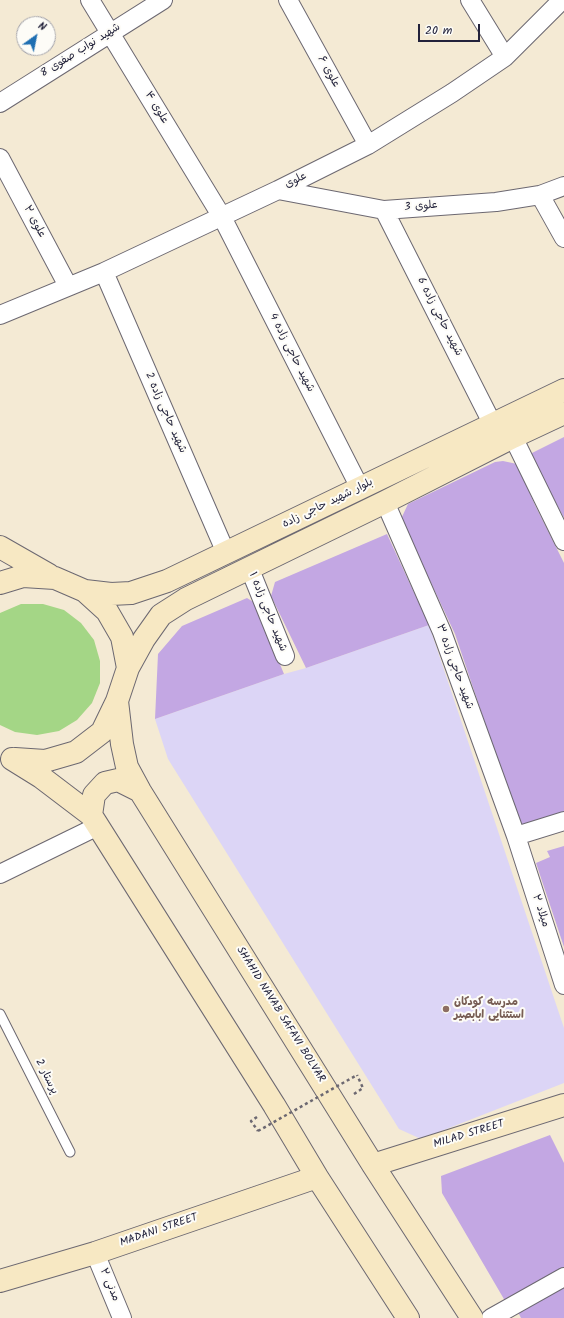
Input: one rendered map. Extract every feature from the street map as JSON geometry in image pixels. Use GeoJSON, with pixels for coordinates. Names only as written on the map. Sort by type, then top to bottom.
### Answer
{"type":"FeatureCollection","features":[{"type":"Feature","properties":{"kind":"main road","name":"بلوار شهید حاجی زاده"},"geometry":{"type":"LineString","coordinates":[[85,591],[111,594],[131,593],[167,581],[564,390]]}},
{"type":"Feature","properties":{"kind":"main road","name":"بلوار شهید حاجی زاده"},"geometry":{"type":"LineString","coordinates":[[6,756],[45,761],[76,752],[102,732],[117,701],[128,668],[144,639],[162,615],[186,599],[564,413]]}},
{"type":"Feature","properties":{"kind":"main road"},"geometry":{"type":"LineString","coordinates":[[0,547],[56,578],[85,591],[107,611],[122,637],[128,668]]}},
{"type":"Feature","properties":{"kind":"main road"},"geometry":{"type":"LineString","coordinates":[[0,583],[23,576],[56,578]]}},
{"type":"Feature","properties":{"kind":"main road","name":"SHAHID NAVAB SAFAVI BOLVAR"},"geometry":{"type":"LineString","coordinates":[[117,701],[122,744],[127,767],[140,791],[373,1166],[472,1318]]}},
{"type":"Feature","properties":{"kind":"main road"},"geometry":{"type":"LineString","coordinates":[[6,756],[41,777],[94,820],[274,1105],[317,1177],[408,1318]]}},
{"type":"Feature","properties":{"kind":"main road"},"geometry":{"type":"LineString","coordinates":[[94,820],[94,795],[105,783],[118,780],[140,791]]}},
{"type":"Feature","properties":{"kind":"main road","name":"MILAD STREET"},"geometry":{"type":"LineString","coordinates":[[373,1166],[564,1105]]}},
{"type":"Feature","properties":{"kind":"main road","name":"MADANI STREET"},"geometry":{"type":"LineString","coordinates":[[0,1281],[95,1253],[317,1177]]}},
{"type":"Feature","properties":{"kind":"street","name":"علوی ۴"},"geometry":{"type":"LineString","coordinates":[[90,0],[222,217]]}},
{"type":"Feature","properties":{"kind":"street","name":"شهید نواب صفوی 8"},"geometry":{"type":"LineString","coordinates":[[0,103],[163,0]]}},
{"type":"Feature","properties":{"kind":"street","name":"علوی ۶"},"geometry":{"type":"LineString","coordinates":[[288,0],[368,145]]}},
{"type":"Feature","properties":{"kind":"street"},"geometry":{"type":"LineString","coordinates":[[470,0],[505,57]]}},
{"type":"Feature","properties":{"kind":"street","name":"علوی"},"geometry":{"type":"LineString","coordinates":[[0,315],[104,272],[222,217],[368,145],[452,94],[505,57],[562,0]]}},
{"type":"Feature","properties":{"kind":"street","name":"علوی ۲"},"geometry":{"type":"LineString","coordinates":[[0,158],[68,286]]}},
{"type":"Feature","properties":{"kind":"street","name":"علوی 3"},"geometry":{"type":"LineString","coordinates":[[278,190],[384,210],[496,202],[540,195],[564,186]]}},
{"type":"Feature","properties":{"kind":"street"},"geometry":{"type":"LineString","coordinates":[[540,195],[564,238]]}},
{"type":"Feature","properties":{"kind":"street","name":"شهید حاجی زاده 6"},"geometry":{"type":"LineString","coordinates":[[384,210],[493,425]]}},
{"type":"Feature","properties":{"kind":"street","name":"شهید حاجی زاده 4"},"geometry":{"type":"LineString","coordinates":[[222,217],[360,488]]}},
{"type":"Feature","properties":{"kind":"street","name":"شهید حاجی زاده 2"},"geometry":{"type":"LineString","coordinates":[[104,272],[226,553]]}},
{"type":"Feature","properties":{"kind":"street"},"geometry":{"type":"LineString","coordinates":[[513,437],[564,541]]}},
{"type":"Feature","properties":{"kind":"street","name":"شهید حاجی زاده ۳"},"geometry":{"type":"LineString","coordinates":[[385,502],[442,632],[516,836]]}},
{"type":"Feature","properties":{"kind":"street","name":"شهید حاجی زاده ۱"},"geometry":{"type":"LineString","coordinates":[[249,567],[285,656]]}},
{"type":"Feature","properties":{"kind":"street"},"geometry":{"type":"LineString","coordinates":[[0,874],[94,820]]}},
{"type":"Feature","properties":{"kind":"street"},"geometry":{"type":"LineString","coordinates":[[516,836],[564,822]]}},
{"type":"Feature","properties":{"kind":"street","name":"میلاد ۲"},"geometry":{"type":"LineString","coordinates":[[516,836],[564,985]]}},
{"type":"Feature","properties":{"kind":"street","name":"مدنی ۲"},"geometry":{"type":"LineString","coordinates":[[95,1253],[122,1318]]}},
{"type":"Feature","properties":{"kind":"street"},"geometry":{"type":"LineString","coordinates":[[491,1318],[564,1277]]}},
{"type":"Feature","properties":{"kind":"lane","name":"پرستار 2"},"geometry":{"type":"LineString","coordinates":[[0,1014],[70,1152]]}},
{"type":"Feature","properties":{"kind":"path"},"geometry":{"type":"LineString","coordinates":[[251,1121],[258,1131],[357,1075],[363,1088]]}},
{"type":"Feature","properties":{"kind":"shaded area"},"geometry":{"type":"Polygon","coordinates":[[[429,625],[564,1028],[564,1083],[421,1139],[399,1129],[168,759],[155,719],[429,625]]]}},
{"type":"Feature","properties":{"kind":"green space"},"geometry":{"type":"Polygon","coordinates":[[[21,604],[43,604],[64,610],[81,623],[94,640],[100,661],[100,683],[92,703],[77,720],[59,731],[37,735],[15,732],[0,725],[0,613],[21,604]]]}},
{"type":"Feature","properties":{"kind":"building"},"geometry":{"type":"Polygon","coordinates":[[[564,437],[564,518],[530,454],[564,437]]]}},
{"type":"Feature","properties":{"kind":"building"},"geometry":{"type":"Polygon","coordinates":[[[503,461],[517,464],[535,505],[564,563],[564,814],[522,828],[455,634],[401,519],[408,504],[495,462],[503,461]]]}},
{"type":"Feature","properties":{"kind":"building"},"geometry":{"type":"Polygon","coordinates":[[[387,534],[429,625],[306,668],[271,596],[275,582],[387,534]]]}},
{"type":"Feature","properties":{"kind":"building"},"geometry":{"type":"Polygon","coordinates":[[[247,598],[255,603],[284,674],[155,719],[158,654],[182,626],[247,598]]]}},
{"type":"Feature","properties":{"kind":"building"},"geometry":{"type":"Polygon","coordinates":[[[564,846],[564,947],[536,863],[550,857],[547,851],[564,846]]]}},
{"type":"Feature","properties":{"kind":"building"},"geometry":{"type":"Polygon","coordinates":[[[550,1135],[564,1163],[564,1272],[508,1306],[442,1193],[441,1176],[550,1135]]]}},
{"type":"Feature","properties":{"kind":"building"},"geometry":{"type":"Polygon","coordinates":[[[564,1285],[564,1318],[521,1318],[518,1312],[564,1285]]]}},
{"type":"Feature","properties":{"kind":"place","name":"مدرسه کودکان استثنایی ابابصیر"},"geometry":{"type":"Point","coordinates":[446,1009]}}]}
